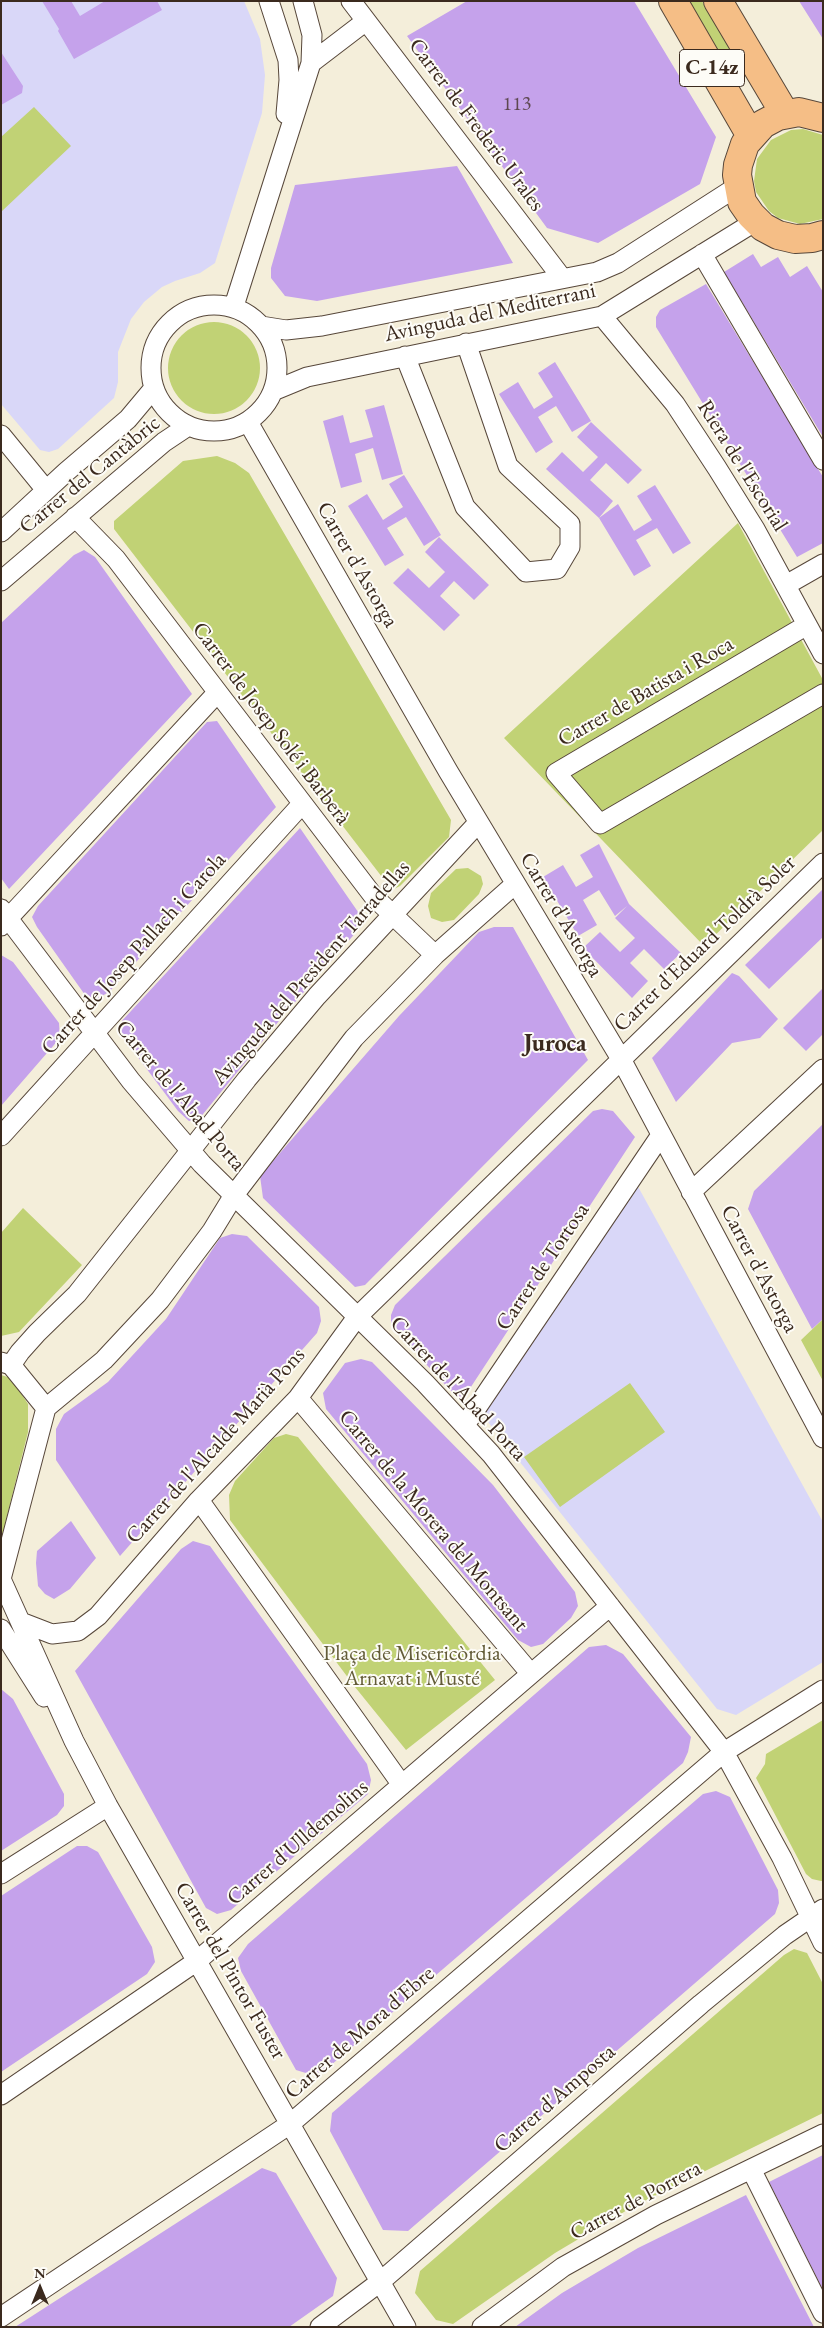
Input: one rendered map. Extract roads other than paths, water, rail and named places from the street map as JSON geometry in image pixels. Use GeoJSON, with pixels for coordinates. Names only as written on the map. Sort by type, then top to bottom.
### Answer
{"type":"FeatureCollection","features":[{"type":"Feature","properties":{"kind":"main road","name":"C-14z"},"geometry":{"type":"LineString","coordinates":[[673,1],[751,136]]}},
{"type":"Feature","properties":{"kind":"main road","name":"C-14z"},"geometry":{"type":"LineString","coordinates":[[718,1],[785,114]]}},
{"type":"Feature","properties":{"kind":"main road"},"geometry":{"type":"LineString","coordinates":[[819,242],[786,238],[770,232],[756,221],[742,202],[738,186],[739,159],[751,136],[770,120],[785,114],[809,113],[823,118]]}},
{"type":"Feature","properties":{"kind":"street"},"geometry":{"type":"LineString","coordinates":[[269,1],[288,60],[289,80],[283,148]]}},
{"type":"Feature","properties":{"kind":"street"},"geometry":{"type":"LineString","coordinates":[[234,306],[311,63],[312,35],[303,1]]}},
{"type":"Feature","properties":{"kind":"street","name":"Carrer de Frederic Urales"},"geometry":{"type":"LineString","coordinates":[[351,1],[562,278]]}},
{"type":"Feature","properties":{"kind":"street"},"geometry":{"type":"LineString","coordinates":[[311,63],[366,21]]}},
{"type":"Feature","properties":{"kind":"street","name":"Avinguda del Mediterrani"},"geometry":{"type":"LineString","coordinates":[[261,326],[286,330],[322,326],[597,272],[618,263],[738,186]]}},
{"type":"Feature","properties":{"kind":"street","name":"Avinguda del Mediterrani"},"geometry":{"type":"LineString","coordinates":[[273,391],[307,377],[602,316],[756,221]]}},
{"type":"Feature","properties":{"kind":"street"},"geometry":{"type":"LineString","coordinates":[[702,254],[823,460]]}},
{"type":"Feature","properties":{"kind":"street"},"geometry":{"type":"LineString","coordinates":[[205,306],[234,306],[246,313],[261,326],[268,335],[276,355],[277,375],[273,391],[264,408],[248,422],[223,431],[200,430],[188,426],[164,408],[154,388],[150,365],[152,352],[159,336],[167,326],[185,312],[205,306]]}},
{"type":"Feature","properties":{"kind":"street","name":"Riera de l'Escorial"},"geometry":{"type":"LineString","coordinates":[[602,316],[675,404],[755,529],[823,654]]}},
{"type":"Feature","properties":{"kind":"street"},"geometry":{"type":"LineString","coordinates":[[404,356],[465,507],[526,572],[557,569],[570,547],[570,524],[508,466],[466,343]]}},
{"type":"Feature","properties":{"kind":"street","name":"Carrer del Cantàbric"},"geometry":{"type":"LineString","coordinates":[[1,532],[128,419],[154,388]]}},
{"type":"Feature","properties":{"kind":"street","name":"Carrer d'Astorga"},"geometry":{"type":"LineString","coordinates":[[248,422],[514,885],[621,1059],[823,1438]]}},
{"type":"Feature","properties":{"kind":"street","name":"Carrer del Cantàbric"},"geometry":{"type":"LineString","coordinates":[[1,581],[164,442],[188,426]]}},
{"type":"Feature","properties":{"kind":"street"},"geometry":{"type":"LineString","coordinates":[[1,435],[46,490]]}},
{"type":"Feature","properties":{"kind":"street","name":"Carrer de Josep Solé i Barberà"},"geometry":{"type":"LineString","coordinates":[[74,517],[116,559],[374,897],[435,956]]}},
{"type":"Feature","properties":{"kind":"street"},"geometry":{"type":"LineString","coordinates":[[786,585],[823,564]]}},
{"type":"Feature","properties":{"kind":"street","name":"Carrer de Batista i Roca"},"geometry":{"type":"LineString","coordinates":[[807,625],[556,773],[600,824],[823,694]]}},
{"type":"Feature","properties":{"kind":"street"},"geometry":{"type":"LineString","coordinates":[[4,918],[217,693]]}},
{"type":"Feature","properties":{"kind":"street","name":"Carrer de Josep Pallach i Carola"},"geometry":{"type":"LineString","coordinates":[[1,1136],[302,804]]}},
{"type":"Feature","properties":{"kind":"street","name":"Avinguda del President Tarradellas"},"geometry":{"type":"LineString","coordinates":[[6,1364],[77,1294],[192,1152],[247,1079],[317,996],[478,823]]}},
{"type":"Feature","properties":{"kind":"street","name":"Carrer d'Eduard Toldrà Soler"},"geometry":{"type":"LineString","coordinates":[[621,1059],[823,863]]}},
{"type":"Feature","properties":{"kind":"street"},"geometry":{"type":"LineString","coordinates":[[1,1579],[46,1408],[104,1360],[160,1300],[212,1231],[234,1195],[354,1038],[435,956],[514,885]]}},
{"type":"Feature","properties":{"kind":"street","name":"Carrer de l'Abad Porta"},"geometry":{"type":"LineString","coordinates":[[4,918],[95,1033],[131,1082],[192,1152],[425,1383],[491,1454],[724,1752],[782,1858],[816,1913],[823,1943]]}},
{"type":"Feature","properties":{"kind":"street","name":"Carrer de l'Alcalde Marià Pons"},"geometry":{"type":"LineString","coordinates":[[21,1622],[52,1634],[78,1631],[98,1616],[199,1500],[298,1398],[357,1317],[621,1059]]}},
{"type":"Feature","properties":{"kind":"street"},"geometry":{"type":"LineString","coordinates":[[691,1192],[823,1068]]}},
{"type":"Feature","properties":{"kind":"street","name":"Carrer de Tortosa"},"geometry":{"type":"LineString","coordinates":[[464,1425],[661,1135]]}},
{"type":"Feature","properties":{"kind":"street"},"geometry":{"type":"LineString","coordinates":[[6,1364],[46,1408]]}},
{"type":"Feature","properties":{"kind":"street","name":"Carrer de la Morera del Montsant"},"geometry":{"type":"LineString","coordinates":[[298,1398],[531,1674]]}},
{"type":"Feature","properties":{"kind":"street"},"geometry":{"type":"LineString","coordinates":[[199,1500],[402,1785]]}},
{"type":"Feature","properties":{"kind":"street","name":"Carrer del Pintor Fuster"},"geometry":{"type":"LineString","coordinates":[[1,1579],[74,1741],[108,1806],[406,2327]]}},
{"type":"Feature","properties":{"kind":"street","name":"Carrer d'Ulldemolins"},"geometry":{"type":"LineString","coordinates":[[1,2095],[197,1961],[610,1606]]}},
{"type":"Feature","properties":{"kind":"street","name":"Carrer del Pintor Fuster"},"geometry":{"type":"LineString","coordinates":[[1,1629],[8,1653],[74,1741]]}},
{"type":"Feature","properties":{"kind":"street","name":"Carrer de Mora d'Ebre"},"geometry":{"type":"LineString","coordinates":[[1,2317],[290,2124],[724,1752],[823,1690]]}},
{"type":"Feature","properties":{"kind":"street"},"geometry":{"type":"LineString","coordinates":[[1,1874],[108,1806]]}},
{"type":"Feature","properties":{"kind":"street","name":"Carrer d'Amposta"},"geometry":{"type":"LineString","coordinates":[[320,2327],[380,2282],[701,2004],[816,1913]]}},
{"type":"Feature","properties":{"kind":"street","name":"Carrer de Porrera"},"geometry":{"type":"LineString","coordinates":[[482,2327],[563,2267],[656,2215],[823,2134]]}},
{"type":"Feature","properties":{"kind":"street"},"geometry":{"type":"LineString","coordinates":[[751,2169],[823,2313]]}},
{"type":"Feature","properties":{"kind":"district","name":"Juroca"},"geometry":{"type":"Point","coordinates":[555,1044]}},
{"type":"Feature","properties":{"kind":"park label","name":"Plaça de Misericòrdia Arnavat i Musté"},"geometry":{"type":"Point","coordinates":[412,1666]}}]}
